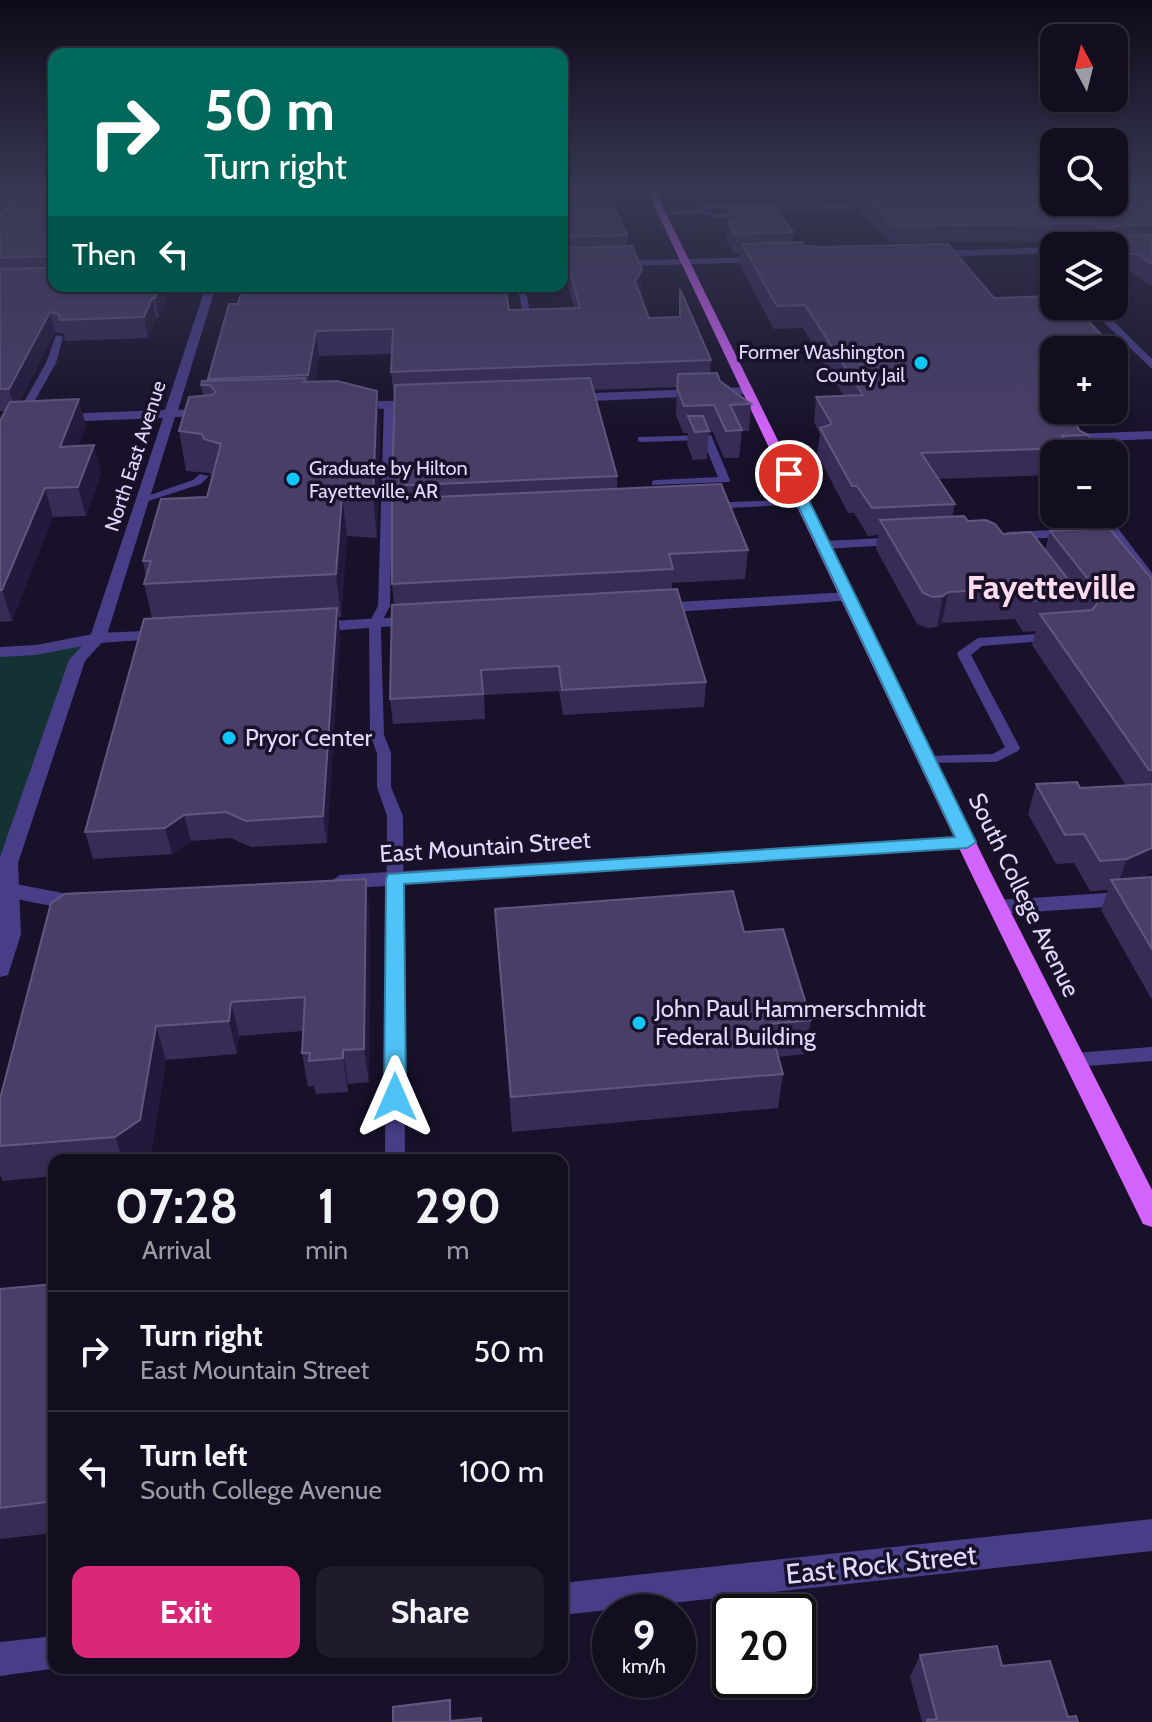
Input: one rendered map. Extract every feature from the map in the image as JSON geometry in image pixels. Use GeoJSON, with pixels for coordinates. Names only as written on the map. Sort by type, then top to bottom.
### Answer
{"type":"FeatureCollection","features":[{"type":"Feature","properties":{"kind":"main road","name":"South College Avenue"},"geometry":{"type":"LineString","coordinates":[[688,271],[1152,1216]]}},
{"type":"Feature","properties":{"kind":"street","name":"North East Avenue"},"geometry":{"type":"LineString","coordinates":[[98,638],[142,500],[170,430],[170,413],[209,292]]}},
{"type":"Feature","properties":{"kind":"street"},"geometry":{"type":"LineString","coordinates":[[1106,320],[1152,366]]}},
{"type":"Feature","properties":{"kind":"street"},"geometry":{"type":"LineString","coordinates":[[549,399],[749,391]]}},
{"type":"Feature","properties":{"kind":"street"},"geometry":{"type":"LineString","coordinates":[[343,407],[437,403]]}},
{"type":"Feature","properties":{"kind":"street"},"geometry":{"type":"LineString","coordinates":[[50,418],[222,411]]}},
{"type":"Feature","properties":{"kind":"street"},"geometry":{"type":"LineString","coordinates":[[0,420],[34,419]]}},
{"type":"Feature","properties":{"kind":"street"},"geometry":{"type":"LineString","coordinates":[[1076,440],[1152,435]]}},
{"type":"Feature","properties":{"kind":"street"},"geometry":{"type":"LineString","coordinates":[[1109,528],[1145,564],[1152,583]]}},
{"type":"Feature","properties":{"kind":"street"},"geometry":{"type":"LineString","coordinates":[[1012,540],[1111,531]]}},
{"type":"Feature","properties":{"kind":"street"},"geometry":{"type":"LineString","coordinates":[[824,545],[919,540]]}},
{"type":"Feature","properties":{"kind":"street"},"geometry":{"type":"LineString","coordinates":[[642,609],[850,597]]}},
{"type":"Feature","properties":{"kind":"street"},"geometry":{"type":"LineString","coordinates":[[299,627],[438,620]]}},
{"type":"Feature","properties":{"kind":"street"},"geometry":{"type":"LineString","coordinates":[[0,652],[36,650],[98,638],[177,634]]}},
{"type":"Feature","properties":{"kind":"street"},"geometry":{"type":"LineString","coordinates":[[0,969],[10,934],[4,888],[8,861],[77,660],[98,638]]}},
{"type":"Feature","properties":{"kind":"street","name":"East Mountain Street"},"geometry":{"type":"LineString","coordinates":[[317,884],[967,842]]}},
{"type":"Feature","properties":{"kind":"street"},"geometry":{"type":"LineString","coordinates":[[4,888],[63,900],[101,898]]}},
{"type":"Feature","properties":{"kind":"street"},"geometry":{"type":"LineString","coordinates":[[999,907],[1152,897]]}},
{"type":"Feature","properties":{"kind":"street","name":"East Rock Street"},"geometry":{"type":"LineString","coordinates":[[568,1598],[1152,1535]]}},
{"type":"Feature","properties":{"kind":"street"},"geometry":{"type":"LineString","coordinates":[[0,1659],[48,1654]]}},
{"type":"Feature","properties":{"kind":"lane"},"geometry":{"type":"LineString","coordinates":[[522,292],[529,322]]}},
{"type":"Feature","properties":{"kind":"lane"},"geometry":{"type":"LineString","coordinates":[[19,419],[51,363],[59,337]]}},
{"type":"Feature","properties":{"kind":"lane"},"geometry":{"type":"LineString","coordinates":[[389,405],[384,606],[375,623],[377,735],[384,753],[384,787],[395,816],[395,1154]]}},
{"type":"Feature","properties":{"kind":"lane"},"geometry":{"type":"LineString","coordinates":[[642,439],[707,437],[725,480],[656,483]]}},
{"type":"Feature","properties":{"kind":"lane"},"geometry":{"type":"LineString","coordinates":[[142,500],[197,482],[204,476]]}},
{"type":"Feature","properties":{"kind":"lane"},"geometry":{"type":"LineString","coordinates":[[699,507],[803,502]]}},
{"type":"Feature","properties":{"kind":"lane"},"geometry":{"type":"LineString","coordinates":[[386,522],[402,521]]}},
{"type":"Feature","properties":{"kind":"lane"},"geometry":{"type":"LineString","coordinates":[[927,760],[996,758],[1013,748],[964,654],[978,642],[1064,636]]}},
{"type":"Feature","properties":{"kind":"lane"},"geometry":{"type":"LineString","coordinates":[[1118,899],[1152,878]]}},
{"type":"Feature","properties":{"kind":"lane"},"geometry":{"type":"LineString","coordinates":[[1074,1060],[1152,1054]]}},
{"type":"Feature","properties":{"kind":"green space"},"geometry":{"type":"Polygon","coordinates":[[[98,638],[77,660],[0,888],[0,652],[98,638]]]}},
{"type":"Feature","properties":{"kind":"building"},"geometry":{"type":"Polygon","coordinates":[[[0,271],[48,271],[48,292],[157,292],[144,317],[60,320],[59,314],[50,312],[9,389],[0,389],[0,271]]]}},
{"type":"Feature","properties":{"kind":"building"},"geometry":{"type":"Polygon","coordinates":[[[570,271],[641,271],[635,281],[649,318],[680,317],[680,289],[711,360],[391,372],[393,329],[316,331],[308,375],[208,379],[229,304],[238,304],[241,292],[506,292],[509,310],[580,308],[570,271]]]}},
{"type":"Feature","properties":{"kind":"building"},"geometry":{"type":"Polygon","coordinates":[[[757,271],[971,271],[994,298],[1040,296],[1040,320],[1087,320],[1103,336],[1040,336],[1040,424],[1076,424],[1079,430],[1088,435],[1062,436],[1065,440],[1040,440],[1040,449],[921,453],[955,504],[872,508],[857,486],[852,486],[820,428],[832,424],[816,397],[863,395],[805,305],[777,306],[757,271]]]}},
{"type":"Feature","properties":{"kind":"building"},"geometry":{"type":"Polygon","coordinates":[[[717,373],[720,381],[751,404],[730,405],[742,430],[726,431],[714,405],[684,406],[677,388],[678,374],[717,373]]]}},
{"type":"Feature","properties":{"kind":"building"},"geometry":{"type":"Polygon","coordinates":[[[305,378],[304,382],[337,381],[377,391],[373,497],[342,496],[336,574],[144,584],[151,561],[143,561],[161,499],[207,497],[221,444],[204,439],[202,434],[179,431],[189,397],[216,392],[210,385],[201,385],[202,381],[305,378]]]}},
{"type":"Feature","properties":{"kind":"building"},"geometry":{"type":"Polygon","coordinates":[[[590,378],[617,476],[392,486],[395,385],[590,378]]]}},
{"type":"Feature","properties":{"kind":"building"},"geometry":{"type":"Polygon","coordinates":[[[79,399],[60,447],[94,445],[78,487],[45,488],[0,590],[0,421],[10,402],[79,399]]]}},
{"type":"Feature","properties":{"kind":"building"},"geometry":{"type":"Polygon","coordinates":[[[688,416],[703,416],[709,431],[695,432],[688,416]]]}},
{"type":"Feature","properties":{"kind":"building"},"geometry":{"type":"Polygon","coordinates":[[[721,484],[748,550],[669,554],[673,569],[392,584],[392,499],[721,484]]]}},
{"type":"Feature","properties":{"kind":"building"},"geometry":{"type":"Polygon","coordinates":[[[964,516],[968,521],[986,520],[995,524],[1003,534],[1031,532],[1082,597],[1031,601],[1022,588],[948,592],[933,597],[923,593],[880,520],[964,516]]]}},
{"type":"Feature","properties":{"kind":"building"},"geometry":{"type":"Polygon","coordinates":[[[1109,528],[1152,579],[1152,770],[1149,770],[1040,614],[1092,610],[1102,597],[1050,531],[1109,528]]]}},
{"type":"Feature","properties":{"kind":"building"},"geometry":{"type":"Polygon","coordinates":[[[677,589],[706,682],[562,690],[559,666],[481,670],[483,694],[390,699],[392,605],[677,589]]]}},
{"type":"Feature","properties":{"kind":"building","name":"Pryor Center"},"geometry":{"type":"Polygon","coordinates":[[[337,608],[323,816],[246,821],[226,812],[184,815],[165,828],[85,832],[144,619],[337,608]]]}},
{"type":"Feature","properties":{"kind":"building"},"geometry":{"type":"Polygon","coordinates":[[[1077,782],[1080,788],[1152,784],[1152,848],[1127,859],[1100,861],[1084,834],[1065,835],[1036,784],[1077,782]]]}},
{"type":"Feature","properties":{"kind":"building"},"geometry":{"type":"Polygon","coordinates":[[[1152,877],[1152,949],[1111,880],[1152,877]]]}},
{"type":"Feature","properties":{"kind":"building"},"geometry":{"type":"Polygon","coordinates":[[[366,879],[364,1049],[343,1050],[343,1058],[309,1061],[310,1053],[302,1053],[305,997],[231,1002],[229,1021],[156,1026],[140,1120],[115,1137],[0,1146],[0,1099],[51,903],[65,894],[366,879]]]}},
{"type":"Feature","properties":{"kind":"building","name":"John Paul Hammerschmidt Federal Building"},"geometry":{"type":"Polygon","coordinates":[[[733,891],[744,932],[783,929],[811,1020],[769,1024],[783,1074],[511,1097],[495,909],[733,891]]]}},
{"type":"Feature","properties":{"kind":"building"},"geometry":{"type":"Polygon","coordinates":[[[48,1285],[48,1502],[0,1508],[0,1289],[48,1285]]]}},
{"type":"Feature","properties":{"kind":"building"},"geometry":{"type":"Polygon","coordinates":[[[997,1646],[1002,1666],[1050,1661],[1068,1717],[1076,1716],[1078,1722],[927,1722],[937,1719],[920,1655],[997,1646]]]}},
{"type":"Feature","properties":{"kind":"building"},"geometry":{"type":"Polygon","coordinates":[[[450,1700],[450,1721],[481,1718],[481,1722],[393,1722],[393,1707],[450,1700]]]}},
{"type":"Feature","properties":{"kind":"place","name":"Former Washington County Jail"},"geometry":{"type":"Point","coordinates":[921,363]}},
{"type":"Feature","properties":{"kind":"place","name":"Graduate by Hilton Fayetteville, AR"},"geometry":{"type":"Point","coordinates":[293,479]}},
{"type":"Feature","properties":{"kind":"place","name":"Pryor Center"},"geometry":{"type":"Point","coordinates":[229,738]}},
{"type":"Feature","properties":{"kind":"place","name":"John Paul Hammerschmidt Federal Building"},"geometry":{"type":"Point","coordinates":[639,1023]}},
{"type":"Feature","properties":{"kind":"district","name":"Fayetteville"},"geometry":{"type":"Point","coordinates":[1051,587]}},
{"type":"Feature","properties":{"kind":"route"},"geometry":{"type":"LineString","coordinates":[[395,1097],[395,879],[967,842],[789,474]]}}]}
